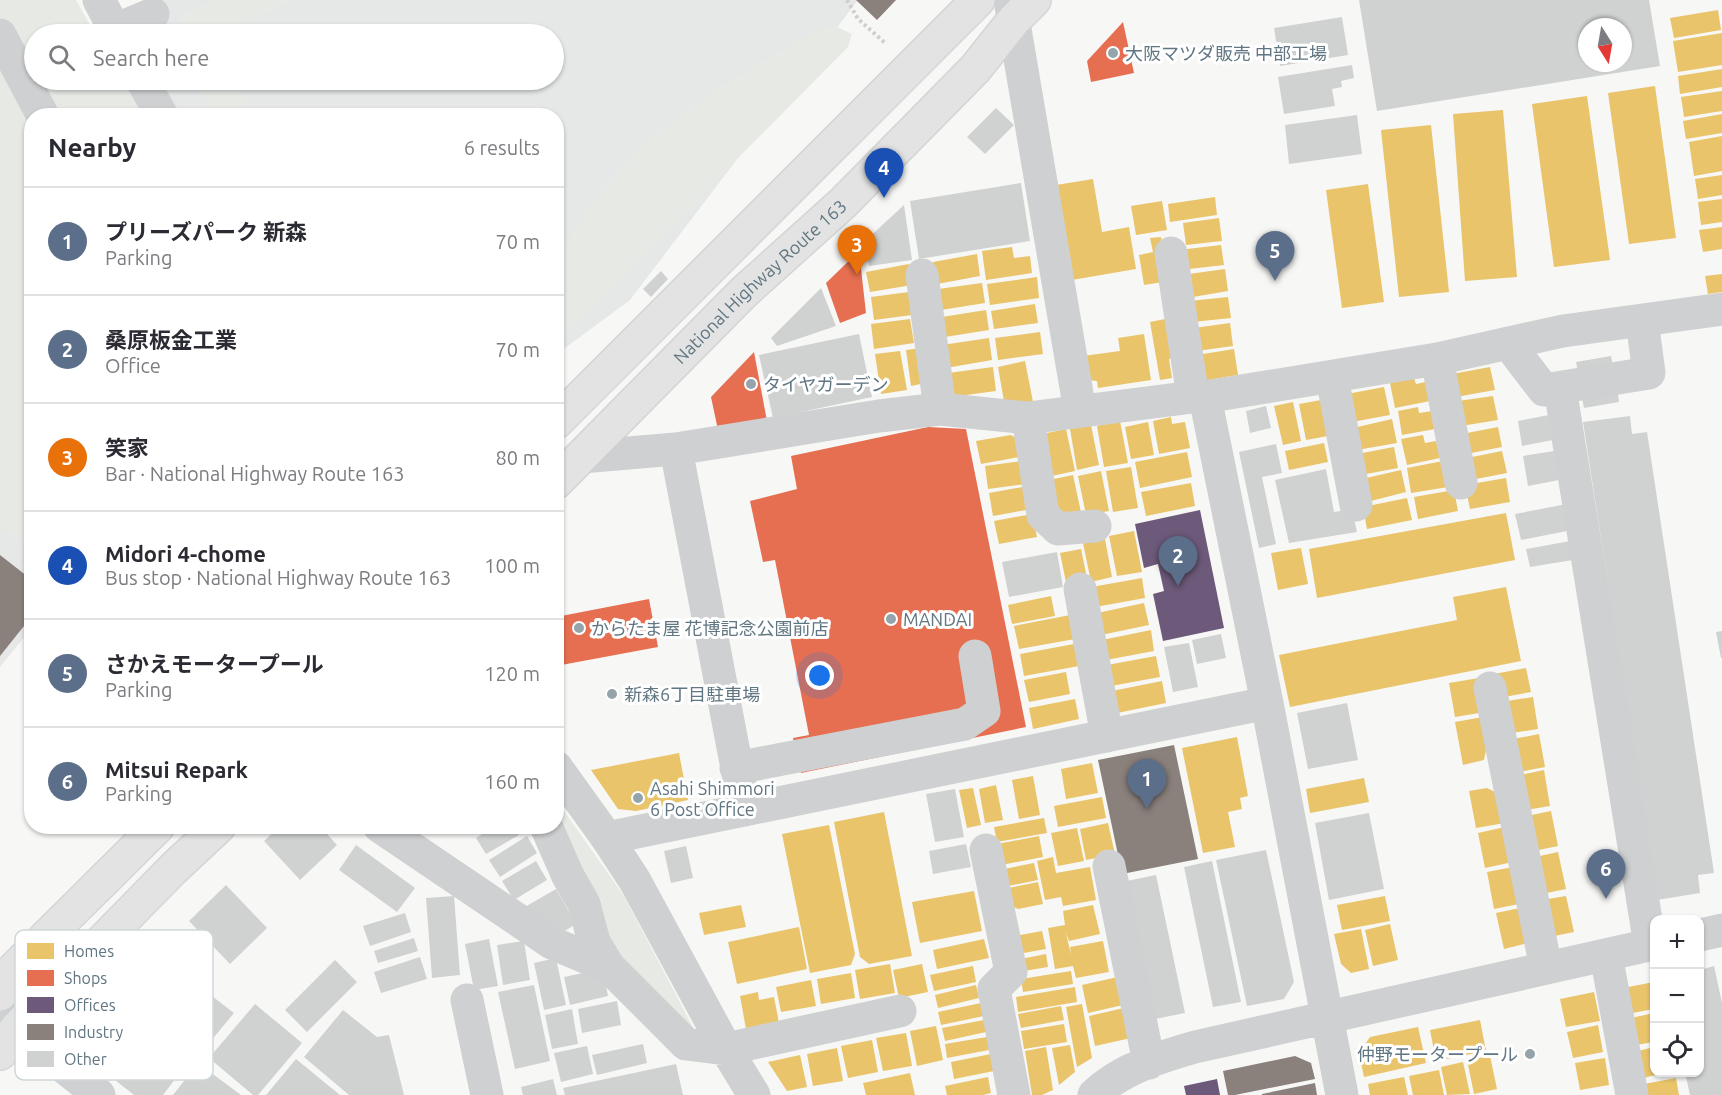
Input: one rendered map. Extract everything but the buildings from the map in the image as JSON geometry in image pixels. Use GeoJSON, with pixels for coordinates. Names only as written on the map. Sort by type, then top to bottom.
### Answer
{"type":"FeatureCollection","features":[{"type":"Feature","properties":{"kind":"highway"},"geometry":{"type":"LineString","coordinates":[[564,414],[978,0]]}},
{"type":"Feature","properties":{"kind":"highway","name":"National Highway Route 163"},"geometry":{"type":"LineString","coordinates":[[564,474],[744,292],[851,194],[975,69],[1019,7]]}},
{"type":"Feature","properties":{"kind":"highway"},"geometry":{"type":"LineString","coordinates":[[53,930],[150,834]]}},
{"type":"Feature","properties":{"kind":"highway"},"geometry":{"type":"LineString","coordinates":[[114,930],[210,834]]}},
{"type":"Feature","properties":{"kind":"highway"},"geometry":{"type":"LineString","coordinates":[[0,994],[15,968]]}},
{"type":"Feature","properties":{"kind":"street"},"geometry":{"type":"LineString","coordinates":[[109,20],[146,7]]}},
{"type":"Feature","properties":{"kind":"street"},"geometry":{"type":"LineString","coordinates":[[1019,7],[1080,411]]}},
{"type":"Feature","properties":{"kind":"street"},"geometry":{"type":"LineString","coordinates":[[0,35],[24,80]]}},
{"type":"Feature","properties":{"kind":"street"},"geometry":{"type":"LineString","coordinates":[[29,90],[39,108]]}},
{"type":"Feature","properties":{"kind":"street"},"geometry":{"type":"LineString","coordinates":[[148,90],[158,108]]}},
{"type":"Feature","properties":{"kind":"street"},"geometry":{"type":"LineString","coordinates":[[1172,253],[1199,397],[1266,703],[1342,1095]]}},
{"type":"Feature","properties":{"kind":"street"},"geometry":{"type":"LineString","coordinates":[[922,275],[940,409]]}},
{"type":"Feature","properties":{"kind":"street"},"geometry":{"type":"LineString","coordinates":[[581,457],[676,449],[879,416],[940,409],[1028,418],[1199,397],[1437,358],[1563,331],[1722,309]]}},
{"type":"Feature","properties":{"kind":"street"},"geometry":{"type":"LineString","coordinates":[[1508,343],[1544,390],[1560,388],[1649,373],[1642,321]]}},
{"type":"Feature","properties":{"kind":"street"},"geometry":{"type":"LineString","coordinates":[[1437,358],[1461,483]]}},
{"type":"Feature","properties":{"kind":"street"},"geometry":{"type":"LineString","coordinates":[[1332,377],[1356,505]]}},
{"type":"Feature","properties":{"kind":"street"},"geometry":{"type":"LineString","coordinates":[[1560,388],[1650,933]]}},
{"type":"Feature","properties":{"kind":"street"},"geometry":{"type":"LineString","coordinates":[[1028,418],[1043,515],[1058,529],[1095,526]]}},
{"type":"Feature","properties":{"kind":"street"},"geometry":{"type":"LineString","coordinates":[[676,449],[745,810]]}},
{"type":"Feature","properties":{"kind":"street"},"geometry":{"type":"LineString","coordinates":[[1080,590],[1107,736]]}},
{"type":"Feature","properties":{"kind":"street"},"geometry":{"type":"LineString","coordinates":[[736,768],[965,724],[984,711],[975,656]]}},
{"type":"Feature","properties":{"kind":"street"},"geometry":{"type":"LineString","coordinates":[[1490,688],[1546,968]]}},
{"type":"Feature","properties":{"kind":"street"},"geometry":{"type":"LineString","coordinates":[[607,838],[1266,703]]}},
{"type":"Feature","properties":{"kind":"street"},"geometry":{"type":"LineString","coordinates":[[564,778],[607,838],[653,911],[726,1049],[754,1095]]}},
{"type":"Feature","properties":{"kind":"street"},"geometry":{"type":"LineString","coordinates":[[391,834],[552,943],[609,967]]}},
{"type":"Feature","properties":{"kind":"street"},"geometry":{"type":"LineString","coordinates":[[550,834],[568,876],[584,904],[594,942],[609,967],[686,1044],[726,1049],[900,1011]]}},
{"type":"Feature","properties":{"kind":"street"},"geometry":{"type":"LineString","coordinates":[[986,850],[1011,972],[994,989],[1014,1095]]}},
{"type":"Feature","properties":{"kind":"street"},"geometry":{"type":"LineString","coordinates":[[1109,866],[1149,1063]]}},
{"type":"Feature","properties":{"kind":"street"},"geometry":{"type":"LineString","coordinates":[[1704,934],[1722,930]]}},
{"type":"Feature","properties":{"kind":"street"},"geometry":{"type":"LineString","coordinates":[[1094,1095],[1124,1073],[1196,1047],[1650,945]]}},
{"type":"Feature","properties":{"kind":"street"},"geometry":{"type":"LineString","coordinates":[[1606,955],[1632,1095]]}},
{"type":"Feature","properties":{"kind":"street"},"geometry":{"type":"LineString","coordinates":[[0,994],[8,1041]]}},
{"type":"Feature","properties":{"kind":"street"},"geometry":{"type":"LineString","coordinates":[[467,1000],[487,1095]]}},
{"type":"Feature","properties":{"kind":"street"},"geometry":{"type":"LineString","coordinates":[[74,1080],[99,1095]]}},
{"type":"Feature","properties":{"kind":"path"},"geometry":{"type":"LineString","coordinates":[[847,0],[858,19],[885,43]]}},
{"type":"Feature","properties":{"kind":"shaded area"},"geometry":{"type":"Polygon","coordinates":[[[0,0],[76,0],[89,24],[24,24],[24,90],[126,90],[136,108],[24,108],[24,543],[18,536],[0,528],[0,0]]]}},
{"type":"Feature","properties":{"kind":"shaded area"},"geometry":{"type":"Polygon","coordinates":[[[158,0],[858,0],[630,300],[564,349],[564,108],[32,108],[33,90],[564,90],[564,24],[117,24],[158,0]]]}},
{"type":"Feature","properties":{"kind":"shaded area"},"geometry":{"type":"Polygon","coordinates":[[[217,0],[291,0],[246,24],[181,24],[179,17],[217,0]]]}},
{"type":"Feature","properties":{"kind":"shaded area"},"geometry":{"type":"Polygon","coordinates":[[[833,25],[852,34],[848,47],[564,334],[564,245],[595,198],[646,143],[718,88],[806,37],[833,25]]]}},
{"type":"Feature","properties":{"kind":"shaded area"},"geometry":{"type":"Polygon","coordinates":[[[200,90],[239,90],[249,108],[211,108],[200,90]]]}},
{"type":"Feature","properties":{"kind":"shaded area"},"geometry":{"type":"Polygon","coordinates":[[[24,193],[24,638],[0,667],[0,465],[24,193]]]}},
{"type":"Feature","properties":{"kind":"shaded area"},"geometry":{"type":"Polygon","coordinates":[[[564,811],[624,896],[694,1029],[603,945],[559,834],[564,834],[564,811]]]}},
{"type":"Feature","properties":{"kind":"place","name":"大阪マツダ販売 中部工場"},"geometry":{"type":"Point","coordinates":[1113,53]}},
{"type":"Feature","properties":{"kind":"place","name":"Midori 4-chome"},"geometry":{"type":"Point","coordinates":[884,198]}},
{"type":"Feature","properties":{"kind":"place","name":"笑家"},"geometry":{"type":"Point","coordinates":[857,275]}},
{"type":"Feature","properties":{"kind":"place","name":"さかえモータープール"},"geometry":{"type":"Point","coordinates":[1275,281]}},
{"type":"Feature","properties":{"kind":"place","name":"タイヤガーデン"},"geometry":{"type":"Point","coordinates":[751,384]}},
{"type":"Feature","properties":{"kind":"place","name":"桑原板金工業"},"geometry":{"type":"Point","coordinates":[1178,586]}},
{"type":"Feature","properties":{"kind":"place","name":"MANDAI"},"geometry":{"type":"Point","coordinates":[891,619]}},
{"type":"Feature","properties":{"kind":"place","name":"からたま屋 花博記念公園前店"},"geometry":{"type":"Point","coordinates":[579,628]}},
{"type":"Feature","properties":{"kind":"place","name":"新森6丁目駐車場"},"geometry":{"type":"Point","coordinates":[612,694]}},
{"type":"Feature","properties":{"kind":"place","name":"Asahi Shimmori 6 Post Office"},"geometry":{"type":"Point","coordinates":[638,798]}},
{"type":"Feature","properties":{"kind":"place","name":"プリーズパーク 新森"},"geometry":{"type":"Point","coordinates":[1147,809]}},
{"type":"Feature","properties":{"kind":"place","name":"Mitsui Repark"},"geometry":{"type":"Point","coordinates":[1606,899]}},
{"type":"Feature","properties":{"kind":"place","name":"仲野モータープール"},"geometry":{"type":"Point","coordinates":[1530,1054]}}]}
